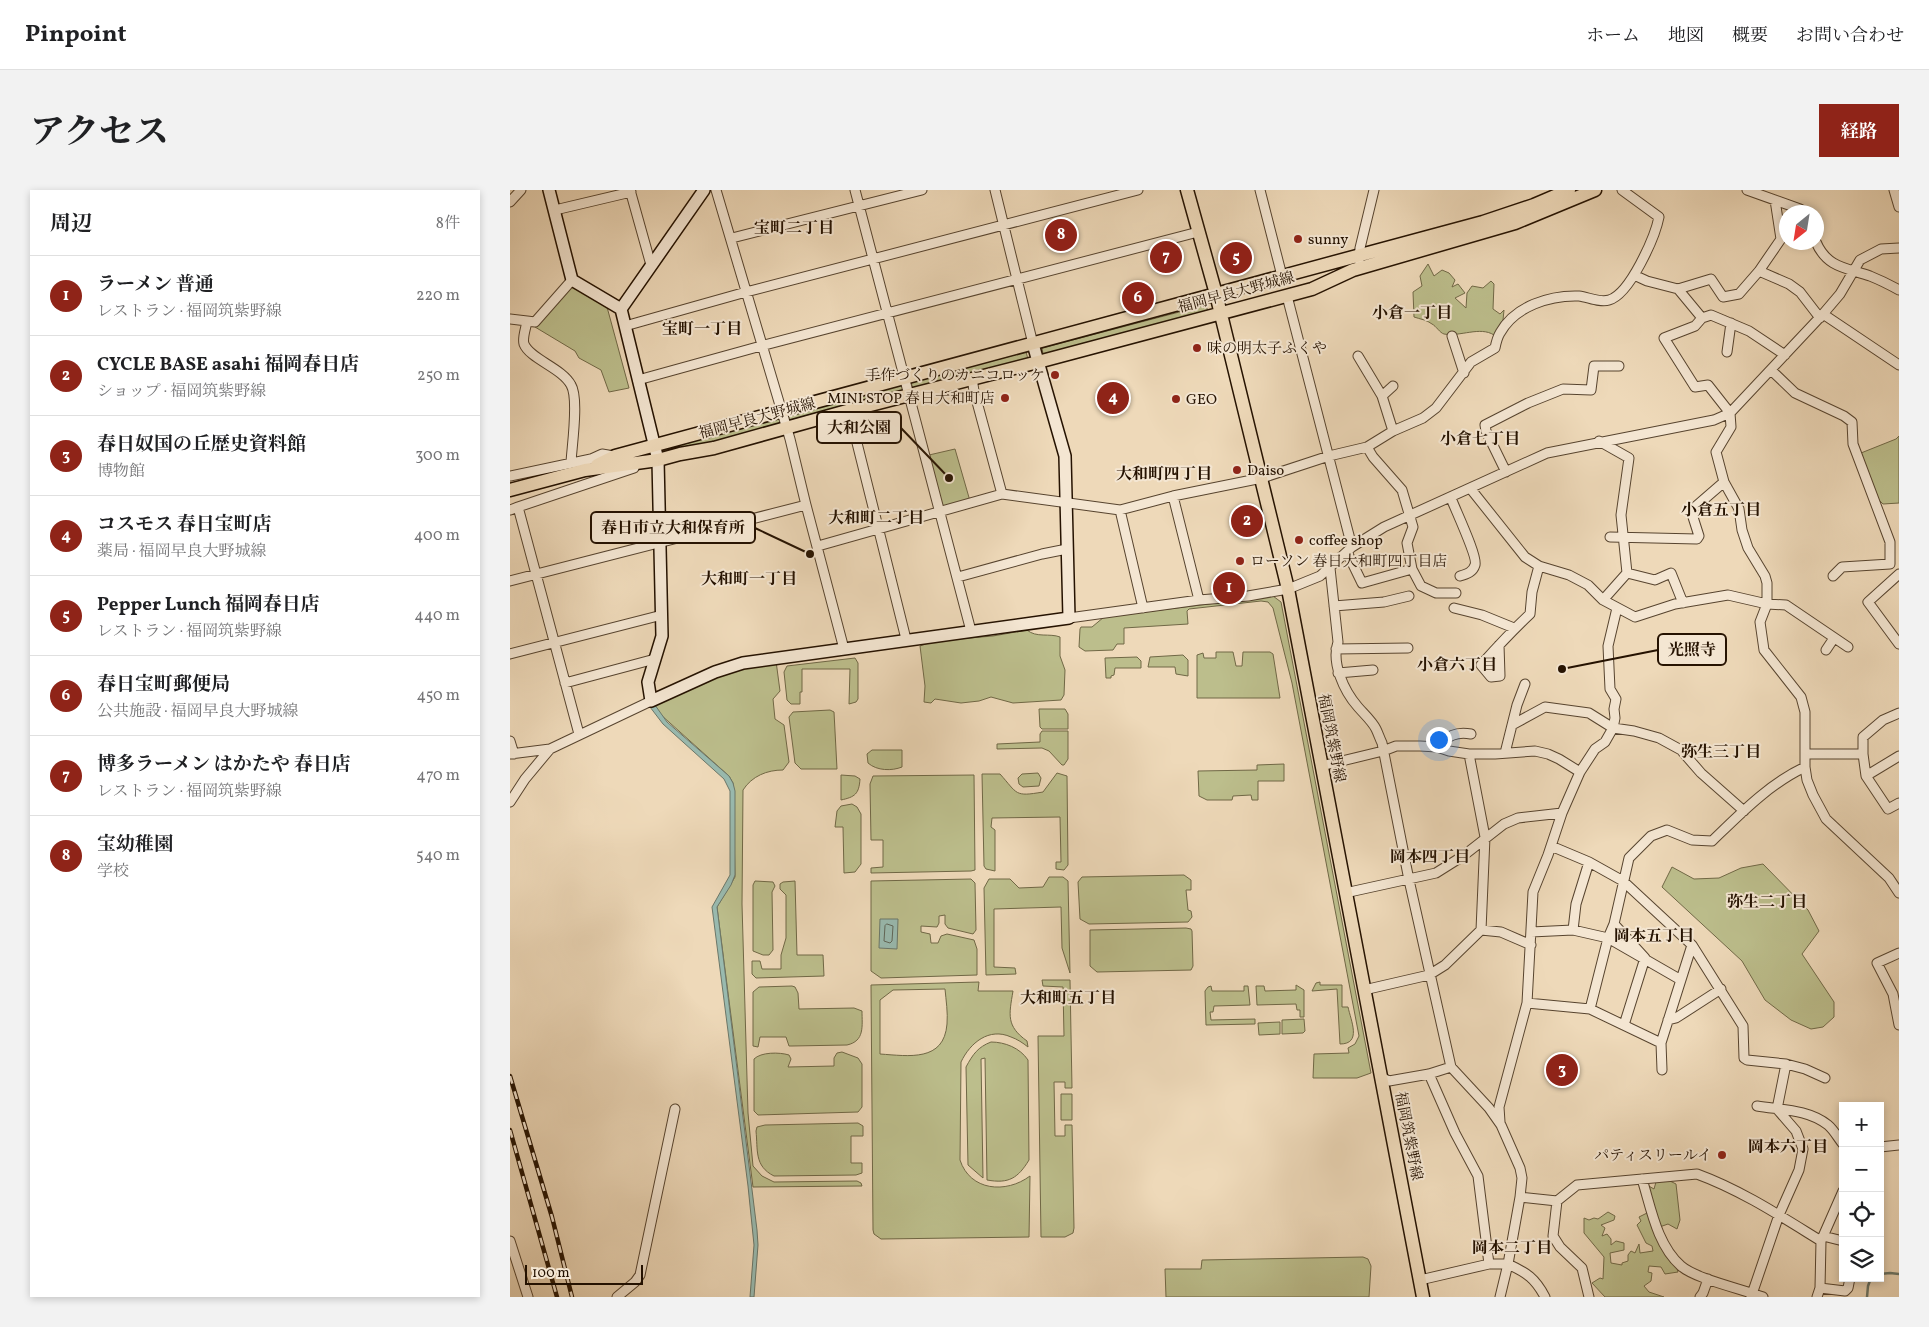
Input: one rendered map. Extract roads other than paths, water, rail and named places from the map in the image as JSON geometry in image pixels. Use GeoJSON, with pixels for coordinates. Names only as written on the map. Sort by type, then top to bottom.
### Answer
{"type":"FeatureCollection","features":[{"type":"Feature","properties":{"kind":"main road","name":"福岡筑紫野線"},"geometry":{"type":"LineString","coordinates":[[1187,190],[1216,294],[1288,589],[1423,1297]]}},
{"type":"Feature","properties":{"kind":"main road","name":"福岡早良大野城線"},"geometry":{"type":"LineString","coordinates":[[585,470],[614,456],[780,410],[1034,344],[1483,222],[1534,205],[1569,190]]}},
{"type":"Feature","properties":{"kind":"main road","name":"福岡早良大野城線"},"geometry":{"type":"LineString","coordinates":[[510,490],[585,470],[658,460],[714,448],[1220,312],[1287,296],[1312,289],[1353,270],[1377,262],[1515,223],[1596,190]]}},
{"type":"Feature","properties":{"kind":"street"},"geometry":{"type":"LineString","coordinates":[[510,202],[521,190]]}},
{"type":"Feature","properties":{"kind":"street"},"geometry":{"type":"LineString","coordinates":[[549,190],[572,280],[621,309],[658,460],[662,636],[648,682],[650,701]]}},
{"type":"Feature","properties":{"kind":"street"},"geometry":{"type":"LineString","coordinates":[[621,309],[704,190]]}},
{"type":"Feature","properties":{"kind":"street"},"geometry":{"type":"LineString","coordinates":[[716,190],[732,238],[761,346],[786,428],[844,649]]}},
{"type":"Feature","properties":{"kind":"street"},"geometry":{"type":"LineString","coordinates":[[855,190],[971,631]]}},
{"type":"Feature","properties":{"kind":"street"},"geometry":{"type":"LineString","coordinates":[[732,238],[922,190]]}},
{"type":"Feature","properties":{"kind":"street"},"geometry":{"type":"LineString","coordinates":[[995,190],[1038,362],[1065,456],[1069,618]]}},
{"type":"Feature","properties":{"kind":"street"},"geometry":{"type":"LineString","coordinates":[[625,326],[874,258],[1138,190]]}},
{"type":"Feature","properties":{"kind":"street"},"geometry":{"type":"LineString","coordinates":[[1260,190],[1282,276]]}},
{"type":"Feature","properties":{"kind":"street"},"geometry":{"type":"LineString","coordinates":[[1353,270],[1360,256],[1360,248],[1374,190]]}},
{"type":"Feature","properties":{"kind":"street"},"geometry":{"type":"LineString","coordinates":[[818,546],[1002,494],[1120,510],[1173,496],[1262,478],[1329,456],[1367,446],[1423,418],[1436,408],[1471,362],[1495,348],[1500,333],[1518,312],[1552,297],[1580,296],[1607,301],[1617,297],[1634,275],[1656,230],[1659,216],[1622,190]]}},
{"type":"Feature","properties":{"kind":"street"},"geometry":{"type":"LineString","coordinates":[[1747,190],[1789,205]]}},
{"type":"Feature","properties":{"kind":"street"},"geometry":{"type":"LineString","coordinates":[[1894,190],[1899,208]]}},
{"type":"Feature","properties":{"kind":"street"},"geometry":{"type":"LineString","coordinates":[[555,210],[631,191],[651,265]]}},
{"type":"Feature","properties":{"kind":"street"},"geometry":{"type":"LineString","coordinates":[[1634,275],[1647,281],[1678,289],[1711,279],[1723,298],[1739,294],[1759,271],[1780,239],[1775,200]]}},
{"type":"Feature","properties":{"kind":"street"},"geometry":{"type":"LineString","coordinates":[[638,380],[888,312],[1198,232]]}},
{"type":"Feature","properties":{"kind":"street"},"geometry":{"type":"LineString","coordinates":[[510,741],[512,754],[550,749],[638,706],[715,672],[743,663],[906,639],[1198,600],[1248,596],[1288,589],[1320,576],[1350,550],[1384,527],[1547,453],[1599,441],[1714,420],[1730,413],[1822,316],[1840,294],[1860,260],[1881,249],[1899,248]]}},
{"type":"Feature","properties":{"kind":"street"},"geometry":{"type":"LineString","coordinates":[[1820,250],[1823,256],[1832,264],[1872,276],[1899,290]]}},
{"type":"Feature","properties":{"kind":"street"},"geometry":{"type":"LineString","coordinates":[[1360,256],[1367,261],[1377,262]]}},
{"type":"Feature","properties":{"kind":"street"},"geometry":{"type":"LineString","coordinates":[[1759,271],[1790,284],[1822,316],[1899,365]]}},
{"type":"Feature","properties":{"kind":"street"},"geometry":{"type":"LineString","coordinates":[[510,320],[535,322],[572,280]]}},
{"type":"Feature","properties":{"kind":"street"},"geometry":{"type":"LineString","coordinates":[[1678,289],[1702,318]]}},
{"type":"Feature","properties":{"kind":"street"},"geometry":{"type":"LineString","coordinates":[[1287,296],[1329,456],[1350,550],[1362,583],[1412,569]]}},
{"type":"Feature","properties":{"kind":"street"},"geometry":{"type":"LineString","coordinates":[[1785,355],[1749,331],[1711,314],[1702,318],[1695,326],[1664,338],[1695,387],[1708,385],[1730,413],[1731,427],[1716,452],[1724,482],[1740,509],[1742,530],[1748,548],[1765,576],[1768,594],[1767,604],[1760,622],[1764,650],[1801,697],[1805,712],[1805,766],[1807,780],[1813,795],[1826,819],[1889,878],[1899,893]]}},
{"type":"Feature","properties":{"kind":"street"},"geometry":{"type":"LineString","coordinates":[[527,321],[524,343],[528,350],[562,374],[572,385],[575,399],[571,462]]}},
{"type":"Feature","properties":{"kind":"street"},"geometry":{"type":"LineString","coordinates":[[1726,352],[1731,323]]}},
{"type":"Feature","properties":{"kind":"street"},"geometry":{"type":"LineString","coordinates":[[1452,336],[1464,373]]}},
{"type":"Feature","properties":{"kind":"street"},"geometry":{"type":"LineString","coordinates":[[1358,356],[1382,396],[1394,431]]}},
{"type":"Feature","properties":{"kind":"street"},"geometry":{"type":"LineString","coordinates":[[1506,472],[1486,431],[1485,425],[1528,403],[1563,389],[1591,390],[1594,366],[1619,366]]}},
{"type":"Feature","properties":{"kind":"street"},"geometry":{"type":"LineString","coordinates":[[1771,370],[1795,393],[1844,416],[1852,422],[1853,444],[1890,542],[1890,564],[1899,576],[1868,602],[1899,644]]}},
{"type":"Feature","properties":{"kind":"street"},"geometry":{"type":"LineString","coordinates":[[972,378],[1002,494]]}},
{"type":"Feature","properties":{"kind":"street"},"geometry":{"type":"LineString","coordinates":[[1382,396],[1393,386]]}},
{"type":"Feature","properties":{"kind":"street"},"geometry":{"type":"LineString","coordinates":[[847,411],[852,423],[877,530],[906,639]]}},
{"type":"Feature","properties":{"kind":"street"},"geometry":{"type":"LineString","coordinates":[[1599,441],[1629,458],[1621,515],[1627,573],[1603,600]]}},
{"type":"Feature","properties":{"kind":"street"},"geometry":{"type":"LineString","coordinates":[[1367,446],[1373,457],[1402,490],[1414,527],[1408,543],[1412,569],[1421,586],[1436,593],[1456,593]]}},
{"type":"Feature","properties":{"kind":"street"},"geometry":{"type":"LineString","coordinates":[[510,476],[591,459],[602,454],[614,456]]}},
{"type":"Feature","properties":{"kind":"street"},"geometry":{"type":"LineString","coordinates":[[580,734],[536,575],[514,508],[658,460]]}},
{"type":"Feature","properties":{"kind":"street"},"geometry":{"type":"LineString","coordinates":[[1610,537],[1697,539],[1699,536],[1692,514],[1694,508],[1724,482]]}},
{"type":"Feature","properties":{"kind":"street"},"geometry":{"type":"LineString","coordinates":[[1470,488],[1525,557],[1539,566],[1569,575],[1588,585],[1603,600],[1635,617],[1684,603],[1728,595],[1767,604],[1786,605],[1848,648]]}},
{"type":"Feature","properties":{"kind":"street"},"geometry":{"type":"LineString","coordinates":[[1173,496],[1198,600]]}},
{"type":"Feature","properties":{"kind":"street"},"geometry":{"type":"LineString","coordinates":[[1451,498],[1476,556],[1476,564],[1470,572],[1460,576]]}},
{"type":"Feature","properties":{"kind":"street"},"geometry":{"type":"LineString","coordinates":[[510,581],[806,505]]}},
{"type":"Feature","properties":{"kind":"street"},"geometry":{"type":"LineString","coordinates":[[1120,510],[1143,608]]}},
{"type":"Feature","properties":{"kind":"street"},"geometry":{"type":"LineString","coordinates":[[958,577],[1067,549]]}},
{"type":"Feature","properties":{"kind":"street"},"geometry":{"type":"LineString","coordinates":[[1833,576],[1842,567],[1890,564]]}},
{"type":"Feature","properties":{"kind":"street"},"geometry":{"type":"LineString","coordinates":[[1499,644],[1530,614],[1532,592],[1539,566]]}},
{"type":"Feature","properties":{"kind":"street"},"geometry":{"type":"LineString","coordinates":[[1330,568],[1338,642],[1336,649],[1338,673],[1349,695],[1375,728],[1382,744],[1429,975],[1451,1068],[1489,1108],[1501,1125],[1520,1168],[1522,1178],[1520,1197],[1500,1297]]}},
{"type":"Feature","properties":{"kind":"street"},"geometry":{"type":"LineString","coordinates":[[1627,573],[1655,580],[1671,573],[1684,603]]}},
{"type":"Feature","properties":{"kind":"street"},"geometry":{"type":"LineString","coordinates":[[1334,606],[1384,602],[1409,596]]}},
{"type":"Feature","properties":{"kind":"street"},"geometry":{"type":"LineString","coordinates":[[1454,608],[1514,628]]}},
{"type":"Feature","properties":{"kind":"street"},"geometry":{"type":"LineString","coordinates":[[1501,1125],[1499,1107],[1527,1003],[1533,892],[1562,813],[1580,772],[1595,749],[1605,742],[1616,718],[1614,709],[1616,699],[1610,689],[1608,646],[1617,608]]}},
{"type":"Feature","properties":{"kind":"street"},"geometry":{"type":"LineString","coordinates":[[510,654],[662,615]]}},
{"type":"Feature","properties":{"kind":"street"},"geometry":{"type":"LineString","coordinates":[[1826,650],[1834,638]]}},
{"type":"Feature","properties":{"kind":"street"},"geometry":{"type":"LineString","coordinates":[[1336,649],[1408,648]]}},
{"type":"Feature","properties":{"kind":"street"},"geometry":{"type":"LineString","coordinates":[[565,682],[655,659]]}},
{"type":"Feature","properties":{"kind":"street"},"geometry":{"type":"LineString","coordinates":[[1338,673],[1374,670]]}},
{"type":"Feature","properties":{"kind":"street"},"geometry":{"type":"LineString","coordinates":[[1505,753],[1517,705],[1526,684]]}},
{"type":"Feature","properties":{"kind":"street"},"geometry":{"type":"LineString","coordinates":[[1512,725],[1545,707],[1589,713],[1613,728],[1634,731],[1659,738],[1681,750],[1701,773],[1744,811]]}},
{"type":"Feature","properties":{"kind":"street"},"geometry":{"type":"LineString","coordinates":[[1899,713],[1883,720],[1862,736],[1866,776],[1888,809],[1899,803]]}},
{"type":"Feature","properties":{"kind":"street"},"geometry":{"type":"LineString","coordinates":[[1437,747],[1446,737],[1460,732],[1471,734]]}},
{"type":"Feature","properties":{"kind":"street"},"geometry":{"type":"LineString","coordinates":[[1321,766],[1396,746],[1437,747],[1469,754],[1536,751],[1548,754],[1580,772]]}},
{"type":"Feature","properties":{"kind":"street"},"geometry":{"type":"LineString","coordinates":[[510,802],[525,779],[550,749]]}},
{"type":"Feature","properties":{"kind":"street"},"geometry":{"type":"LineString","coordinates":[[1364,990],[1429,975],[1445,965],[1481,930],[1485,837],[1469,754]]}},
{"type":"Feature","properties":{"kind":"street"},"geometry":{"type":"LineString","coordinates":[[1805,754],[1863,754]]}},
{"type":"Feature","properties":{"kind":"street"},"geometry":{"type":"LineString","coordinates":[[1866,776],[1899,756]]}},
{"type":"Feature","properties":{"kind":"street"},"geometry":{"type":"LineString","coordinates":[[1590,1009],[1608,938],[1614,924],[1629,858],[1651,836],[1667,830],[1692,840],[1712,841],[1770,788],[1805,766]]}},
{"type":"Feature","properties":{"kind":"street"},"geometry":{"type":"LineString","coordinates":[[1345,893],[1436,873],[1463,856],[1504,824],[1518,818],[1562,813]]}},
{"type":"Feature","properties":{"kind":"street"},"geometry":{"type":"LineString","coordinates":[[1551,846],[1589,862],[1623,881],[1692,945],[1743,1026],[1744,1058],[1747,1060],[1786,1064],[1805,1069],[1825,1078]]}},
{"type":"Feature","properties":{"kind":"street"},"geometry":{"type":"LineString","coordinates":[[1573,930],[1576,904],[1589,862]]}},
{"type":"Feature","properties":{"kind":"street"},"geometry":{"type":"LineString","coordinates":[[1614,924],[1645,958]]}},
{"type":"Feature","properties":{"kind":"street"},"geometry":{"type":"LineString","coordinates":[[1481,930],[1501,932],[1531,945]]}},
{"type":"Feature","properties":{"kind":"street"},"geometry":{"type":"LineString","coordinates":[[1531,932],[1573,930],[1608,938],[1681,980]]}},
{"type":"Feature","properties":{"kind":"street"},"geometry":{"type":"LineString","coordinates":[[1662,1070],[1661,1043],[1692,945]]}},
{"type":"Feature","properties":{"kind":"street"},"geometry":{"type":"LineString","coordinates":[[1899,953],[1877,963],[1893,994],[1899,1025]]}},
{"type":"Feature","properties":{"kind":"street"},"geometry":{"type":"LineString","coordinates":[[1624,1025],[1645,958]]}},
{"type":"Feature","properties":{"kind":"street"},"geometry":{"type":"LineString","coordinates":[[1668,1020],[1676,1018],[1721,989]]}},
{"type":"Feature","properties":{"kind":"street"},"geometry":{"type":"LineString","coordinates":[[1527,1003],[1590,1009],[1661,1043]]}},
{"type":"Feature","properties":{"kind":"street"},"geometry":{"type":"LineString","coordinates":[[1777,1110],[1786,1064]]}},
{"type":"Feature","properties":{"kind":"street"},"geometry":{"type":"LineString","coordinates":[[1381,1076],[1389,1081],[1451,1068]]}},
{"type":"Feature","properties":{"kind":"street"},"geometry":{"type":"LineString","coordinates":[[1429,1074],[1455,1133],[1478,1176],[1489,1264]]}},
{"type":"Feature","properties":{"kind":"street"},"geometry":{"type":"LineString","coordinates":[[1757,1106],[1816,1116],[1830,1126],[1839,1138]]}},
{"type":"Feature","properties":{"kind":"street"},"geometry":{"type":"LineString","coordinates":[[617,1297],[635,1282],[640,1275],[675,1109]]}},
{"type":"Feature","properties":{"kind":"street"},"geometry":{"type":"LineString","coordinates":[[1752,1295],[1779,1215],[1799,1170],[1803,1150],[1796,1130],[1777,1110]]}},
{"type":"Feature","properties":{"kind":"street"},"geometry":{"type":"LineString","coordinates":[[1884,1146],[1899,1146]]}},
{"type":"Feature","properties":{"kind":"street"},"geometry":{"type":"LineString","coordinates":[[1588,1297],[1582,1268],[1560,1247],[1553,1236],[1557,1201],[1576,1184],[1697,1174],[1715,1180],[1822,1239],[1839,1241]]}},
{"type":"Feature","properties":{"kind":"street"},"geometry":{"type":"LineString","coordinates":[[1642,1179],[1658,1232],[1668,1252],[1682,1267],[1708,1279],[1752,1295],[1764,1297]]}},
{"type":"Feature","properties":{"kind":"street"},"geometry":{"type":"LineString","coordinates":[[1843,1192],[1822,1239],[1818,1293],[1845,1291],[1849,1282]]}},
{"type":"Feature","properties":{"kind":"street"},"geometry":{"type":"LineString","coordinates":[[1520,1197],[1557,1201]]}},
{"type":"Feature","properties":{"kind":"street"},"geometry":{"type":"LineString","coordinates":[[510,1241],[513,1262],[528,1297]]}},
{"type":"Feature","properties":{"kind":"street"},"geometry":{"type":"LineString","coordinates":[[1420,1280],[1489,1264],[1508,1264],[1526,1272],[1538,1284],[1545,1297]]}},
{"type":"Feature","properties":{"kind":"street"},"geometry":{"type":"LineString","coordinates":[[1700,1297],[1708,1279]]}},
{"type":"Feature","properties":{"kind":"water"},"geometry":{"type":"Polygon","coordinates":[[[655,705],[667,722],[729,776],[735,791],[735,875],[717,907],[757,1230],[758,1245],[754,1297],[750,1297],[754,1245],[748,1186],[712,907],[730,875],[730,791],[724,779],[663,724],[650,707],[655,705]]]}},
{"type":"Feature","properties":{"kind":"water"},"geometry":{"type":"Polygon","coordinates":[[[880,919],[898,919],[897,949],[879,948],[880,919]]]}},
{"type":"Feature","properties":{"kind":"waterway"},"geometry":{"type":"LineString","coordinates":[[1884,1274],[1899,1274]]}},
{"type":"Feature","properties":{"kind":"waterway"},"geometry":{"type":"LineString","coordinates":[[1867,1297],[1870,1282]]}},
{"type":"Feature","properties":{"kind":"railway"},"geometry":{"type":"LineString","coordinates":[[510,1076],[552,1217],[572,1297]]}},
{"type":"Feature","properties":{"kind":"railway"},"geometry":{"type":"LineString","coordinates":[[510,1130],[557,1297]]}},
{"type":"Feature","properties":{"kind":"place","name":"宝幼稚園"},"geometry":{"type":"Point","coordinates":[1061,235]}},
{"type":"Feature","properties":{"kind":"place","name":"sunny"},"geometry":{"type":"Point","coordinates":[1298,239]}},
{"type":"Feature","properties":{"kind":"place","name":"博多ラーメン はかたや 春日店"},"geometry":{"type":"Point","coordinates":[1166,257]}},
{"type":"Feature","properties":{"kind":"place","name":"Pepper Lunch 福岡春日店"},"geometry":{"type":"Point","coordinates":[1236,258]}},
{"type":"Feature","properties":{"kind":"place","name":"春日宝町郵便局"},"geometry":{"type":"Point","coordinates":[1138,298]}},
{"type":"Feature","properties":{"kind":"place","name":"味の明太子ふくや"},"geometry":{"type":"Point","coordinates":[1197,348]}},
{"type":"Feature","properties":{"kind":"place","name":"手作づくりのカニコロッケ"},"geometry":{"type":"Point","coordinates":[1055,375]}},
{"type":"Feature","properties":{"kind":"place","name":"MINI STOP 春日大和町店"},"geometry":{"type":"Point","coordinates":[1005,398]}},
{"type":"Feature","properties":{"kind":"place","name":"コスモス 春日宝町店"},"geometry":{"type":"Point","coordinates":[1113,398]}},
{"type":"Feature","properties":{"kind":"place","name":"GEO"},"geometry":{"type":"Point","coordinates":[1176,399]}},
{"type":"Feature","properties":{"kind":"place","name":"Daiso"},"geometry":{"type":"Point","coordinates":[1237,470]}},
{"type":"Feature","properties":{"kind":"place","name":"大和公園"},"geometry":{"type":"Point","coordinates":[949,478]}},
{"type":"Feature","properties":{"kind":"place","name":"CYCLE BASE asahi 福岡春日店"},"geometry":{"type":"Point","coordinates":[1247,521]}},
{"type":"Feature","properties":{"kind":"place","name":"coffee shop"},"geometry":{"type":"Point","coordinates":[1299,540]}},
{"type":"Feature","properties":{"kind":"place","name":"春日市立大和保育所"},"geometry":{"type":"Point","coordinates":[810,554]}},
{"type":"Feature","properties":{"kind":"place","name":"ローソン 春日大和町四丁目店"},"geometry":{"type":"Point","coordinates":[1240,561]}},
{"type":"Feature","properties":{"kind":"place","name":"ラーメン 普通"},"geometry":{"type":"Point","coordinates":[1229,588]}},
{"type":"Feature","properties":{"kind":"place","name":"光照寺"},"geometry":{"type":"Point","coordinates":[1562,669]}},
{"type":"Feature","properties":{"kind":"place","name":"春日奴国の丘歴史資料館"},"geometry":{"type":"Point","coordinates":[1562,1070]}},
{"type":"Feature","properties":{"kind":"place","name":"パティスリールイ"},"geometry":{"type":"Point","coordinates":[1722,1155]}},
{"type":"Feature","properties":{"kind":"district","name":"宝町二丁目"},"geometry":{"type":"Point","coordinates":[794,227]}},
{"type":"Feature","properties":{"kind":"district","name":"小倉一丁目"},"geometry":{"type":"Point","coordinates":[1412,312]}},
{"type":"Feature","properties":{"kind":"district","name":"宝町一丁目"},"geometry":{"type":"Point","coordinates":[702,328]}},
{"type":"Feature","properties":{"kind":"district","name":"小倉七丁目"},"geometry":{"type":"Point","coordinates":[1480,438]}},
{"type":"Feature","properties":{"kind":"district","name":"大和町四丁目"},"geometry":{"type":"Point","coordinates":[1164,473]}},
{"type":"Feature","properties":{"kind":"district","name":"小倉五丁目"},"geometry":{"type":"Point","coordinates":[1721,509]}},
{"type":"Feature","properties":{"kind":"district","name":"大和町二丁目"},"geometry":{"type":"Point","coordinates":[876,517]}},
{"type":"Feature","properties":{"kind":"district","name":"大和町一丁目"},"geometry":{"type":"Point","coordinates":[749,578]}},
{"type":"Feature","properties":{"kind":"district","name":"小倉六丁目"},"geometry":{"type":"Point","coordinates":[1457,664]}},
{"type":"Feature","properties":{"kind":"district","name":"弥生三丁目"},"geometry":{"type":"Point","coordinates":[1721,751]}},
{"type":"Feature","properties":{"kind":"district","name":"岡本四丁目"},"geometry":{"type":"Point","coordinates":[1430,856]}},
{"type":"Feature","properties":{"kind":"district","name":"弥生二丁目"},"geometry":{"type":"Point","coordinates":[1767,901]}},
{"type":"Feature","properties":{"kind":"district","name":"岡本五丁目"},"geometry":{"type":"Point","coordinates":[1654,935]}},
{"type":"Feature","properties":{"kind":"district","name":"大和町五丁目"},"geometry":{"type":"Point","coordinates":[1068,997]}},
{"type":"Feature","properties":{"kind":"district","name":"岡本六丁目"},"geometry":{"type":"Point","coordinates":[1788,1146]}},
{"type":"Feature","properties":{"kind":"district","name":"岡本二丁目"},"geometry":{"type":"Point","coordinates":[1512,1247]}}]}
